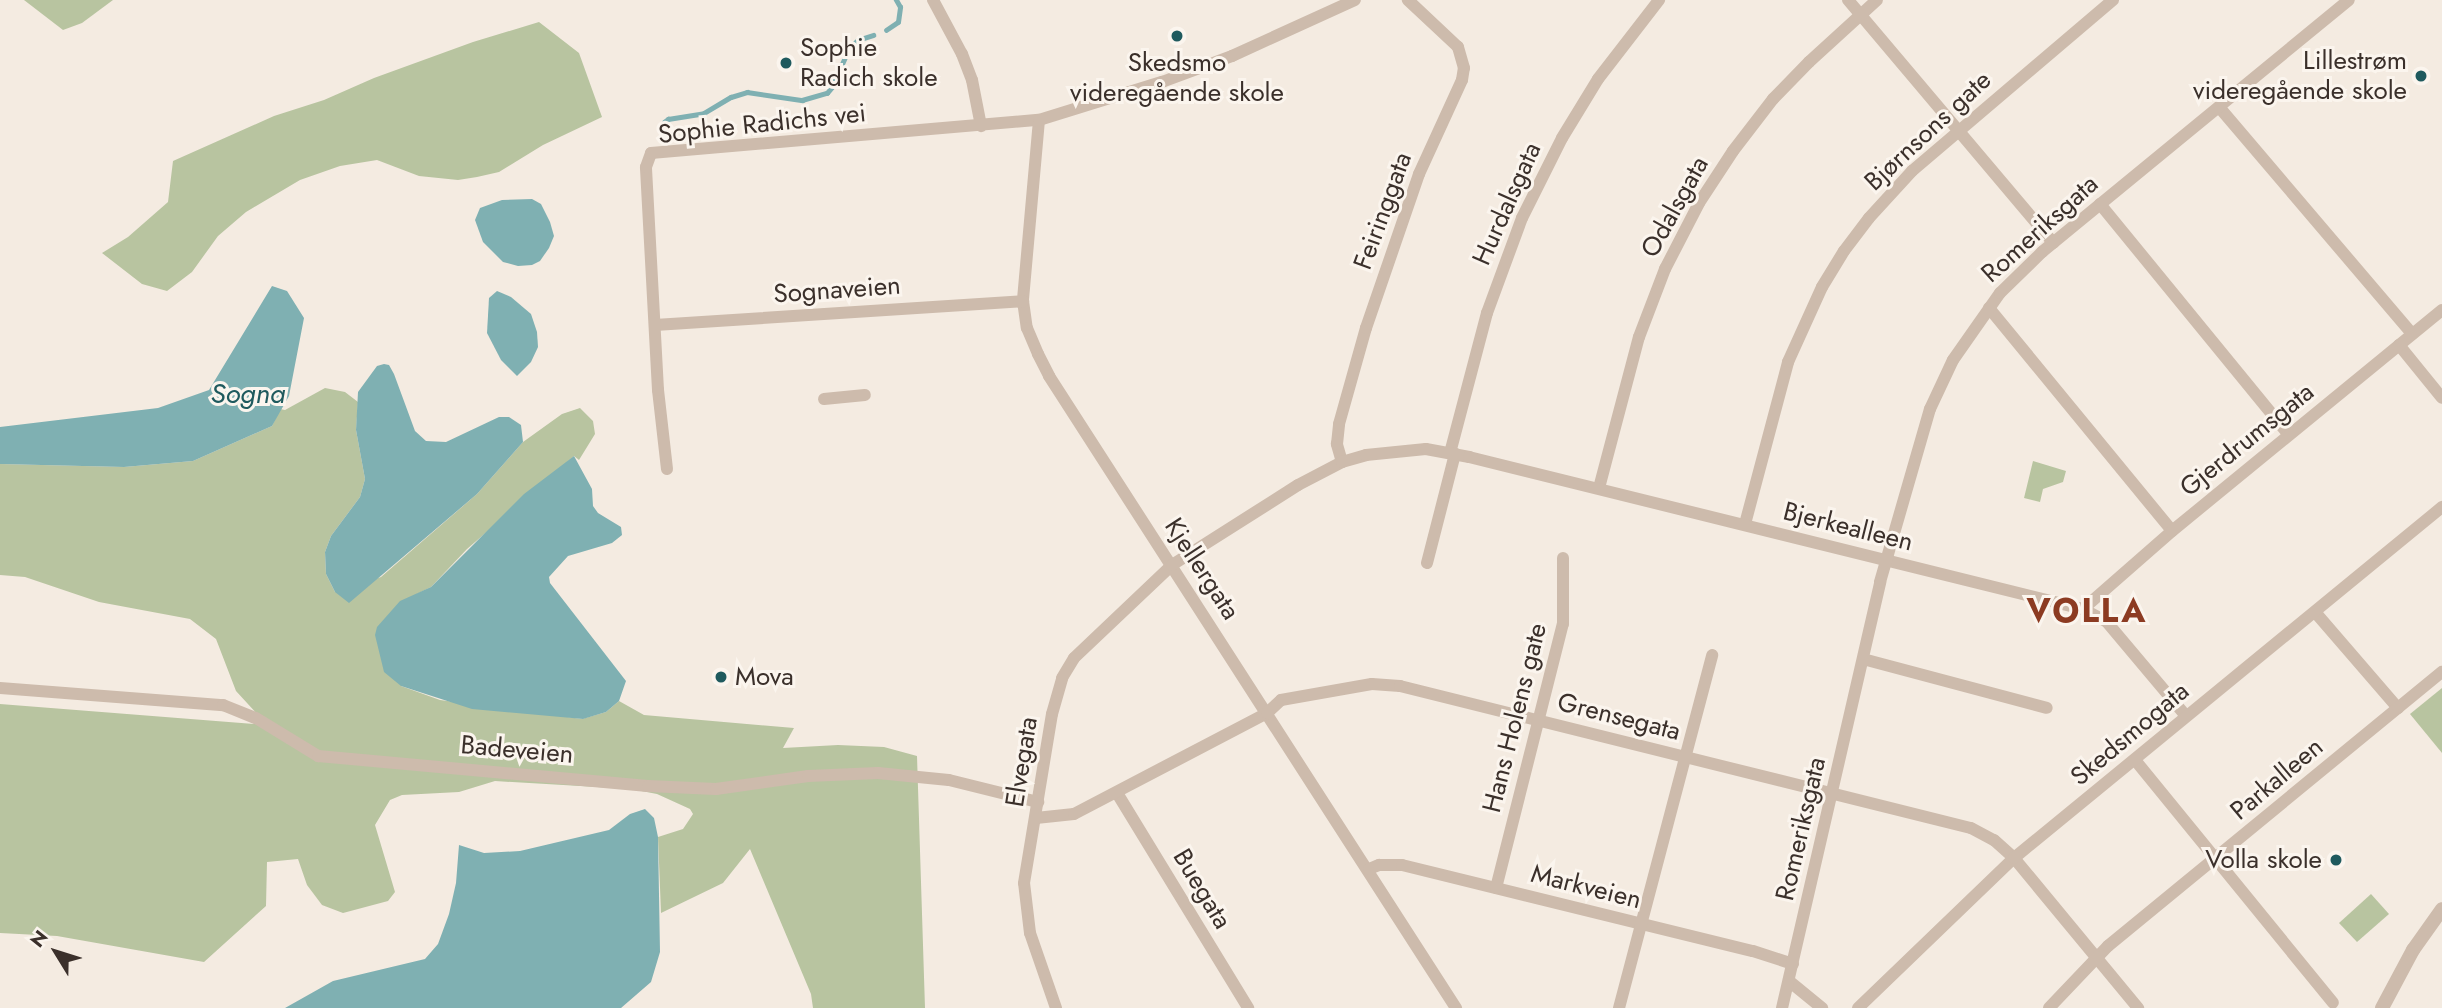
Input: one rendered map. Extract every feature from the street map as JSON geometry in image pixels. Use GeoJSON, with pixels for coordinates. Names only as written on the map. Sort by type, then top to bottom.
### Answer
{"type":"FeatureCollection","features":[{"type":"Feature","properties":{"kind":"street"},"geometry":{"type":"LineString","coordinates":[[933,0],[962,54],[972,80],[981,126]]}},
{"type":"Feature","properties":{"kind":"street","name":"Feiringgata"},"geometry":{"type":"LineString","coordinates":[[1342,462],[1337,444],[1339,424],[1366,328],[1419,174],[1462,80],[1464,68],[1458,47],[1408,0]]}},
{"type":"Feature","properties":{"kind":"street","name":"Hurdalsgata"},"geometry":{"type":"LineString","coordinates":[[1452,453],[1487,313],[1522,218],[1562,138],[1598,79],[1659,0]]}},
{"type":"Feature","properties":{"kind":"street"},"geometry":{"type":"LineString","coordinates":[[1848,0],[2053,243]]}},
{"type":"Feature","properties":{"kind":"street","name":"Odalsgata"},"geometry":{"type":"LineString","coordinates":[[1599,488],[1639,337],[1665,269],[1687,226],[1711,184],[1756,120],[1791,79],[1877,0]]}},
{"type":"Feature","properties":{"kind":"street","name":"Bjørnsons gate"},"geometry":{"type":"LineString","coordinates":[[1745,524],[1788,362],[1822,287],[1844,251],[1889,194],[1956,131],[2113,0]]}},
{"type":"Feature","properties":{"kind":"street","name":"Romeriksgata"},"geometry":{"type":"LineString","coordinates":[[1783,1008],[1886,560],[1941,382],[1963,343],[2017,275],[2349,0]]}},
{"type":"Feature","properties":{"kind":"street","name":"Sophie Radichs vei"},"geometry":{"type":"LineString","coordinates":[[667,469],[658,390],[646,166],[652,153],[1039,120],[1162,82],[1232,56],[1353,1]]}},
{"type":"Feature","properties":{"kind":"street"},"geometry":{"type":"LineString","coordinates":[[2219,107],[2412,334]]}},
{"type":"Feature","properties":{"kind":"street","name":"Kjellergata"},"geometry":{"type":"LineString","coordinates":[[1039,120],[1023,301],[1027,328],[1049,376],[1456,1008]]}},
{"type":"Feature","properties":{"kind":"street"},"geometry":{"type":"LineString","coordinates":[[2101,204],[2289,435]]}},
{"type":"Feature","properties":{"kind":"street","name":"Sognaveien"},"geometry":{"type":"LineString","coordinates":[[655,325],[1023,301]]}},
{"type":"Feature","properties":{"kind":"street"},"geometry":{"type":"LineString","coordinates":[[1989,308],[2172,531]]}},
{"type":"Feature","properties":{"kind":"street","name":"Gjerdrumsgata"},"geometry":{"type":"LineString","coordinates":[[2083,609],[2172,531],[2442,310]]}},
{"type":"Feature","properties":{"kind":"street"},"geometry":{"type":"LineString","coordinates":[[2399,345],[2442,398]]}},
{"type":"Feature","properties":{"kind":"street"},"geometry":{"type":"LineString","coordinates":[[824,398],[865,395]]}},
{"type":"Feature","properties":{"kind":"street","name":"Bjerkealleen"},"geometry":{"type":"LineString","coordinates":[[1172,565],[1298,485],[1342,462],[1393,451],[1426,449],[1599,488],[2083,609],[2106,621],[2186,716]]}},
{"type":"Feature","properties":{"kind":"street"},"geometry":{"type":"LineString","coordinates":[[1427,563],[1452,453]]}},
{"type":"Feature","properties":{"kind":"street","name":"Skedsmogata"},"geometry":{"type":"LineString","coordinates":[[1858,1008],[2014,858],[2442,507]]}},
{"type":"Feature","properties":{"kind":"street","name":"Hans Holens gate"},"geometry":{"type":"LineString","coordinates":[[1496,888],[1563,624],[1563,558]]}},
{"type":"Feature","properties":{"kind":"street","name":"Elvegata"},"geometry":{"type":"LineString","coordinates":[[1056,1008],[1025,914],[1024,883],[1052,714],[1062,678],[1074,658],[1172,565]]}},
{"type":"Feature","properties":{"kind":"street"},"geometry":{"type":"LineString","coordinates":[[2315,611],[2398,708]]}},
{"type":"Feature","properties":{"kind":"street"},"geometry":{"type":"LineString","coordinates":[[1619,1008],[1635,939],[1642,925],[1712,655]]}},
{"type":"Feature","properties":{"kind":"street"},"geometry":{"type":"LineString","coordinates":[[1863,659],[2047,708]]}},
{"type":"Feature","properties":{"kind":"street","name":"Parkalleen"},"geometry":{"type":"LineString","coordinates":[[2049,1008],[2096,958],[2442,671]]}},
{"type":"Feature","properties":{"kind":"street","name":"Grensegata"},"geometry":{"type":"LineString","coordinates":[[1036,818],[1074,814],[1267,713],[1281,700],[1372,684],[1428,692],[1971,828],[1994,840],[2014,858],[2138,1008]]}},
{"type":"Feature","properties":{"kind":"street","name":"Badeveien"},"geometry":{"type":"LineString","coordinates":[[0,688],[223,705],[256,718],[318,756],[648,786],[716,789],[808,776],[878,773],[948,780],[1038,802]]}},
{"type":"Feature","properties":{"kind":"street"},"geometry":{"type":"LineString","coordinates":[[2136,760],[2333,1003]]}},
{"type":"Feature","properties":{"kind":"street","name":"Buegata"},"geometry":{"type":"LineString","coordinates":[[1117,793],[1248,1008]]}},
{"type":"Feature","properties":{"kind":"street","name":"Markveien"},"geometry":{"type":"LineString","coordinates":[[1368,869],[1379,865],[1402,865],[1753,951],[1793,964]]}},
{"type":"Feature","properties":{"kind":"street"},"geometry":{"type":"LineString","coordinates":[[2382,1008],[2413,950],[2442,909]]}},
{"type":"Feature","properties":{"kind":"street"},"geometry":{"type":"LineString","coordinates":[[1789,981],[1822,1008]]}},
{"type":"Feature","properties":{"kind":"green space"},"geometry":{"type":"Polygon","coordinates":[[[24,0],[113,0],[82,23],[63,30],[24,0]]]}},
{"type":"Feature","properties":{"kind":"green space"},"geometry":{"type":"Polygon","coordinates":[[[539,22],[579,53],[602,117],[543,145],[499,172],[477,177],[458,180],[419,176],[377,160],[340,166],[300,180],[246,212],[218,236],[192,272],[167,291],[142,284],[102,253],[128,237],[168,202],[173,161],[274,116],[324,100],[374,78],[473,42],[539,22]]]}},
{"type":"Feature","properties":{"kind":"green space"},"geometry":{"type":"Polygon","coordinates":[[[325,388],[345,392],[358,402],[356,430],[365,479],[360,497],[331,536],[325,552],[326,574],[335,592],[381,577],[477,494],[523,442],[562,414],[580,408],[593,421],[595,434],[579,460],[574,456],[467,549],[431,587],[417,594],[401,686],[440,700],[582,719],[606,712],[619,701],[644,715],[794,728],[783,748],[838,745],[884,747],[917,756],[925,1008],[813,1008],[811,994],[750,849],[723,883],[661,913],[658,837],[683,829],[693,814],[690,809],[657,794],[631,789],[495,781],[459,792],[402,795],[390,800],[375,825],[395,892],[388,901],[343,913],[322,905],[307,885],[298,859],[267,862],[266,906],[204,962],[57,936],[0,933],[0,704],[254,724],[258,715],[236,691],[216,639],[190,619],[99,602],[25,577],[0,575],[0,464],[124,467],[193,461],[272,426],[280,409],[285,410],[325,388]]]}},
{"type":"Feature","properties":{"kind":"green space"},"geometry":{"type":"Polygon","coordinates":[[[2033,461],[2066,471],[2063,482],[2043,489],[2040,502],[2024,498],[2033,461]]]}},
{"type":"Feature","properties":{"kind":"green space"},"geometry":{"type":"Polygon","coordinates":[[[2442,688],[2442,753],[2410,714],[2442,688]]]}},
{"type":"Feature","properties":{"kind":"green space"},"geometry":{"type":"Polygon","coordinates":[[[2371,894],[2389,914],[2357,942],[2339,923],[2371,894]]]}},
{"type":"Feature","properties":{"kind":"water"},"geometry":{"type":"Polygon","coordinates":[[[532,199],[541,204],[550,222],[554,236],[549,248],[540,261],[532,265],[518,266],[503,262],[483,242],[475,220],[480,208],[502,200],[532,199]]]}},
{"type":"Feature","properties":{"kind":"water","name":"Sogna"},"geometry":{"type":"Polygon","coordinates":[[[272,286],[287,291],[304,318],[289,396],[272,426],[193,461],[124,467],[0,464],[0,427],[158,408],[209,390],[272,286]]]}},
{"type":"Feature","properties":{"kind":"water"},"geometry":{"type":"Polygon","coordinates":[[[497,291],[511,297],[531,314],[537,332],[538,347],[531,362],[517,376],[501,360],[487,333],[489,298],[497,291]]]}},
{"type":"Feature","properties":{"kind":"water"},"geometry":{"type":"Polygon","coordinates":[[[389,365],[394,374],[415,431],[426,441],[446,442],[499,417],[509,417],[521,425],[523,442],[477,494],[349,603],[335,592],[326,574],[325,552],[331,536],[360,497],[365,479],[356,430],[358,392],[377,366],[389,365]]]}},
{"type":"Feature","properties":{"kind":"water"},"geometry":{"type":"Polygon","coordinates":[[[574,456],[592,489],[593,506],[598,513],[621,527],[622,535],[612,543],[568,556],[549,577],[550,583],[626,681],[619,701],[606,712],[583,719],[472,709],[401,686],[384,672],[375,635],[377,627],[400,601],[431,587],[524,494],[574,456]]]}},
{"type":"Feature","properties":{"kind":"water"},"geometry":{"type":"Polygon","coordinates":[[[645,809],[654,818],[658,837],[660,952],[651,982],[621,1008],[285,1008],[333,981],[425,959],[438,944],[449,914],[456,883],[459,845],[484,853],[520,851],[609,830],[630,814],[645,809]]]}},
{"type":"Feature","properties":{"kind":"waterway"},"geometry":{"type":"LineString","coordinates":[[886,30],[898,22],[900,7],[896,0]]}},
{"type":"Feature","properties":{"kind":"waterway"},"geometry":{"type":"LineString","coordinates":[[664,122],[704,113],[731,97],[747,92],[802,100],[827,93],[849,48],[858,40],[873,35]]}},
{"type":"Feature","properties":{"kind":"place","name":"Skedsmo videregående skole"},"geometry":{"type":"Point","coordinates":[1177,36]}},
{"type":"Feature","properties":{"kind":"place","name":"Sophie Radich skole"},"geometry":{"type":"Point","coordinates":[786,63]}},
{"type":"Feature","properties":{"kind":"place","name":"Lillestrøm videregående skole"},"geometry":{"type":"Point","coordinates":[2421,76]}},
{"type":"Feature","properties":{"kind":"place","name":"Mova"},"geometry":{"type":"Point","coordinates":[721,677]}},
{"type":"Feature","properties":{"kind":"place","name":"Volla skole"},"geometry":{"type":"Point","coordinates":[2336,860]}},
{"type":"Feature","properties":{"kind":"district","name":"VOLLA"},"geometry":{"type":"Point","coordinates":[2087,611]}}]}
